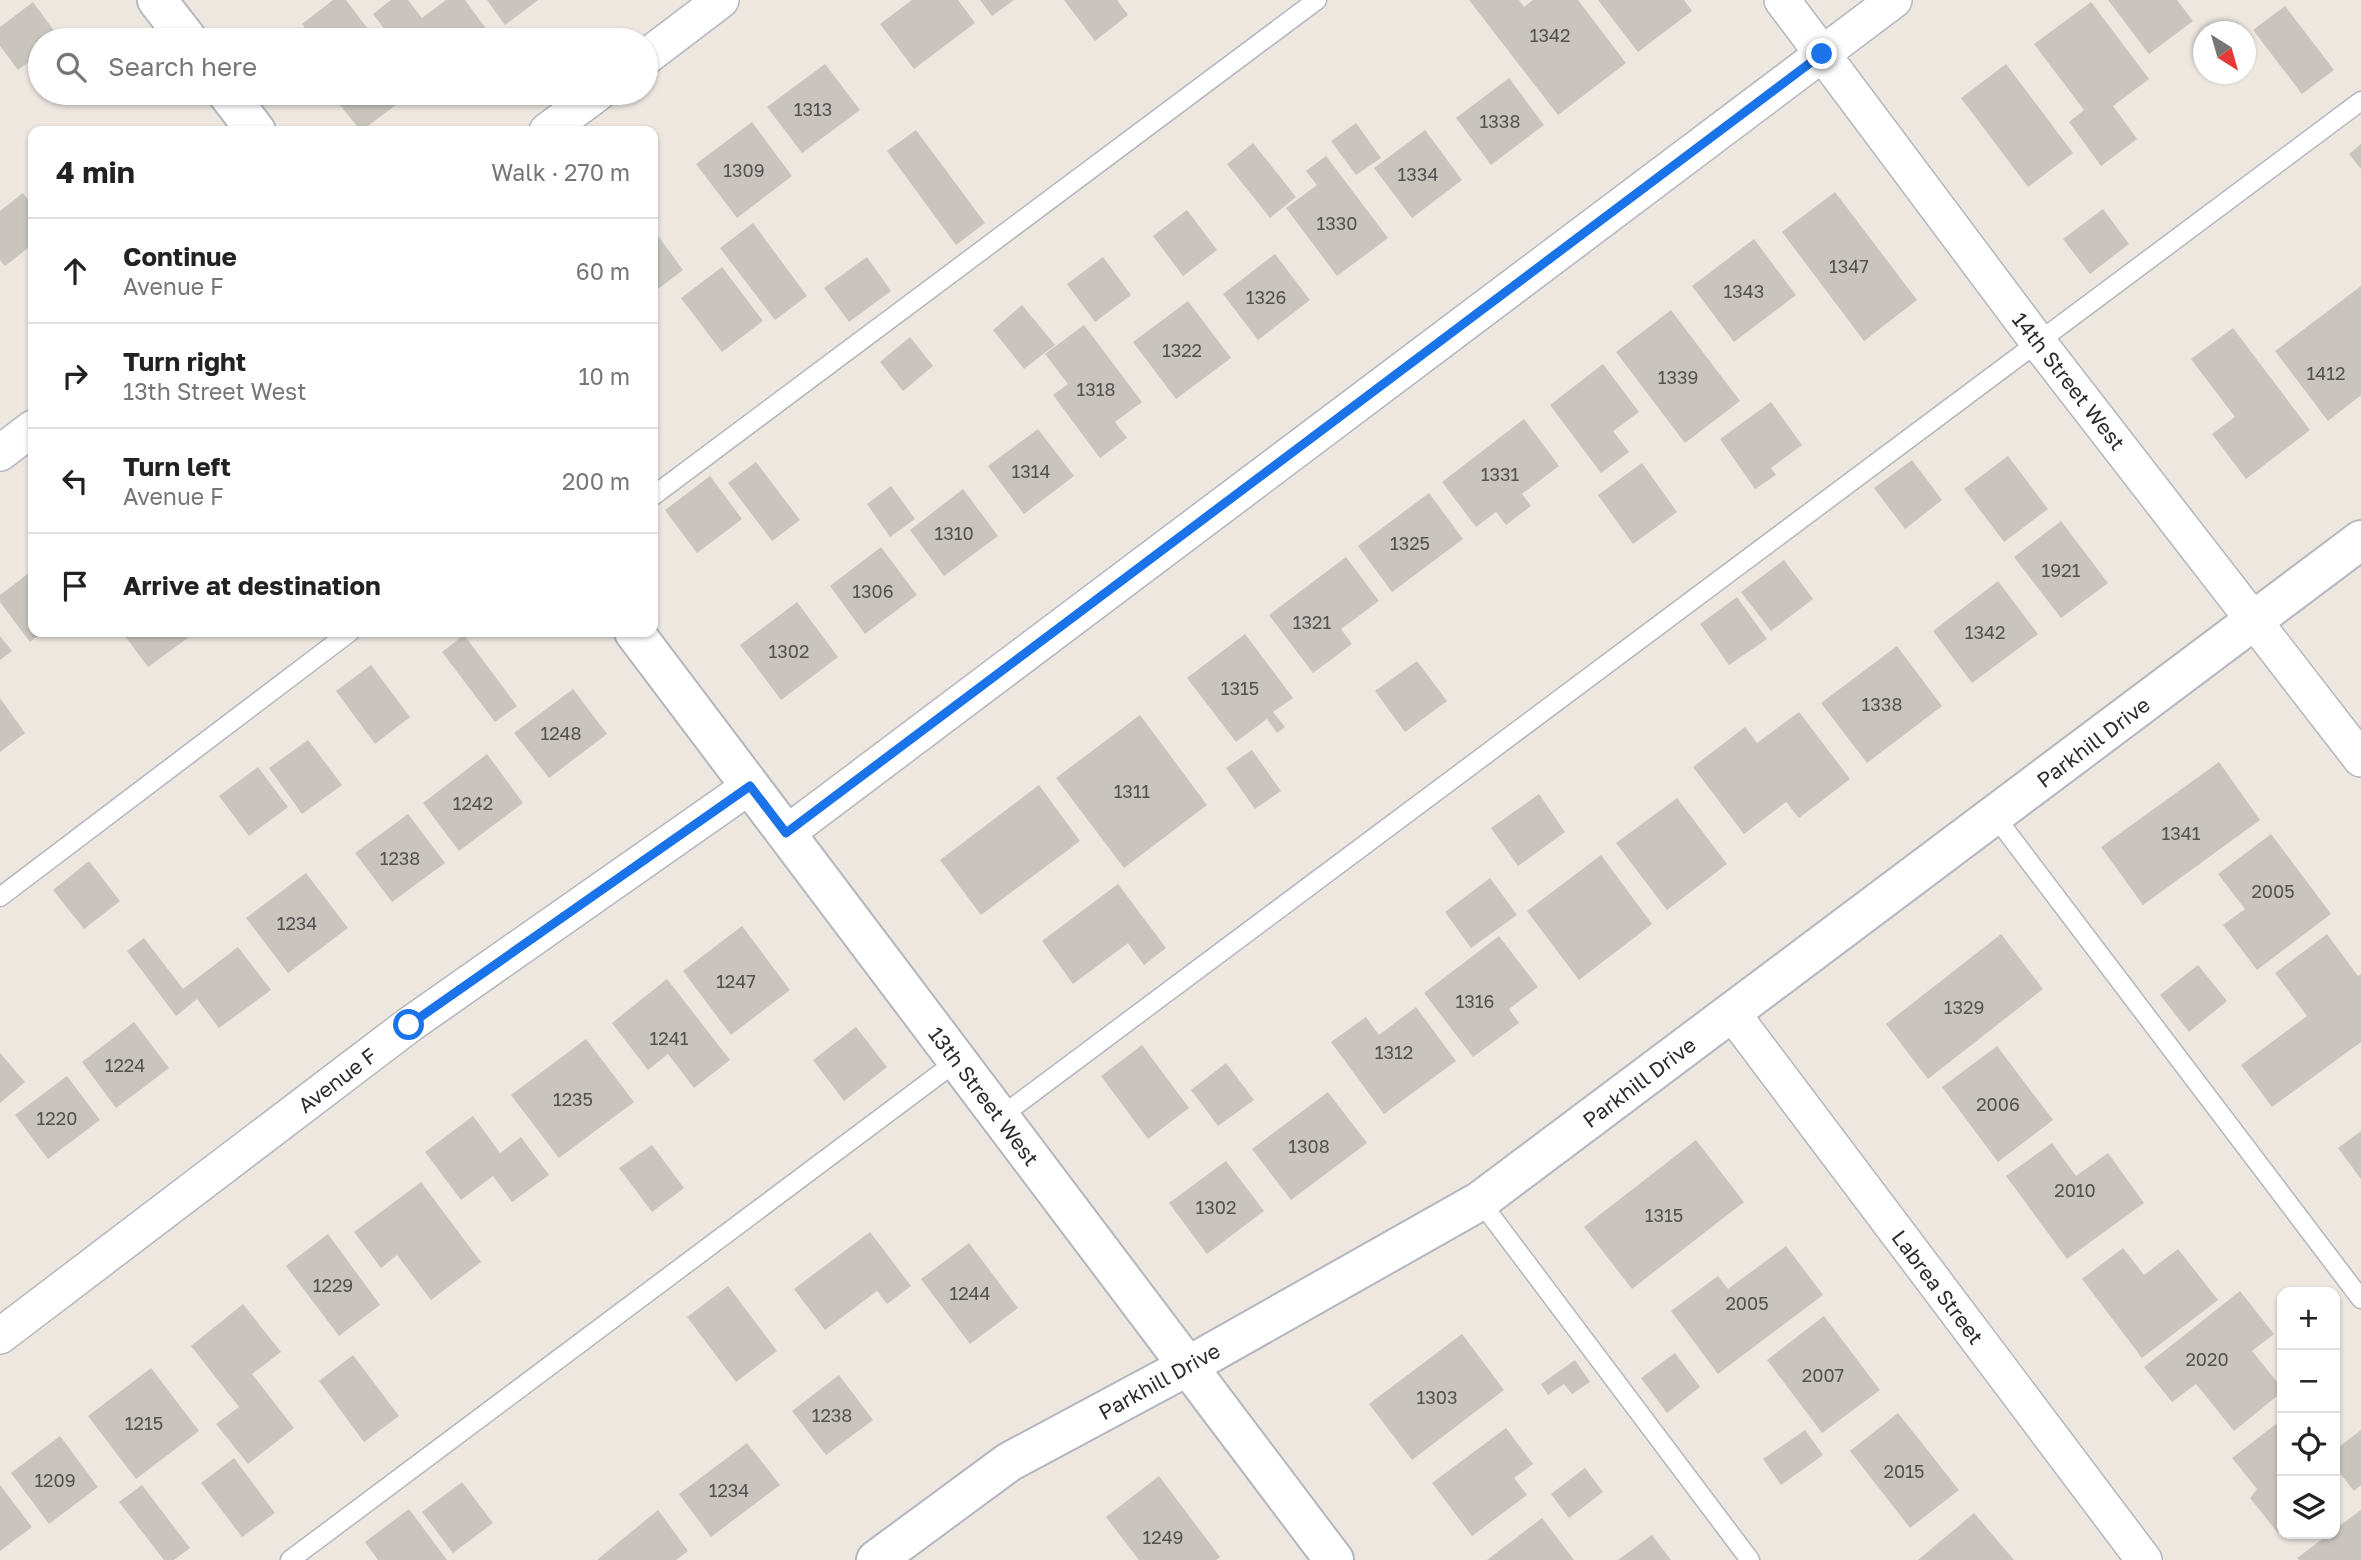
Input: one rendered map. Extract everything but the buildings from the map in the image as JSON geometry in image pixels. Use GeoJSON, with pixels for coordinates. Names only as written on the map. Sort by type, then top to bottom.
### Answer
{"type":"FeatureCollection","features":[{"type":"Feature","properties":{"kind":"street"},"geometry":{"type":"LineString","coordinates":[[157,0],[179,28]]}},
{"type":"Feature","properties":{"kind":"street"},"geometry":{"type":"LineString","coordinates":[[658,48],[721,0]]}},
{"type":"Feature","properties":{"kind":"street","name":"14th Street West"},"geometry":{"type":"LineString","coordinates":[[1782,0],[2038,342],[2361,759]]}},
{"type":"Feature","properties":{"kind":"street"},"geometry":{"type":"LineString","coordinates":[[786,833],[1894,0]]}},
{"type":"Feature","properties":{"kind":"street"},"geometry":{"type":"LineString","coordinates":[[236,105],[252,126]]}},
{"type":"Feature","properties":{"kind":"street"},"geometry":{"type":"LineString","coordinates":[[554,126],[582,105]]}},
{"type":"Feature","properties":{"kind":"street"},"geometry":{"type":"LineString","coordinates":[[0,453],[28,432]]}},
{"type":"Feature","properties":{"kind":"street","name":"Parkhill Drive"},"geometry":{"type":"LineString","coordinates":[[876,1560],[1009,1462],[1188,1366],[1480,1201],[2361,540]]}},
{"type":"Feature","properties":{"kind":"street","name":"13th Street West"},"geometry":{"type":"LineString","coordinates":[[638,637],[1334,1560]]}},
{"type":"Feature","properties":{"kind":"street","name":"Avenue F"},"geometry":{"type":"LineString","coordinates":[[0,1336],[409,1025],[750,786]]}},
{"type":"Feature","properties":{"kind":"street","name":"Labrea Street"},"geometry":{"type":"LineString","coordinates":[[1732,1013],[2144,1560]]}},
{"type":"Feature","properties":{"kind":"lane"},"geometry":{"type":"LineString","coordinates":[[658,492],[1317,0]]}},
{"type":"Feature","properties":{"kind":"lane"},"geometry":{"type":"LineString","coordinates":[[1000,1117],[2361,101]]}},
{"type":"Feature","properties":{"kind":"lane"},"geometry":{"type":"LineString","coordinates":[[0,897],[342,637]]}},
{"type":"Feature","properties":{"kind":"lane"},"geometry":{"type":"LineString","coordinates":[[1994,815],[2361,1299]]}},
{"type":"Feature","properties":{"kind":"lane"},"geometry":{"type":"LineString","coordinates":[[290,1560],[957,1061]]}},
{"type":"Feature","properties":{"kind":"lane"},"geometry":{"type":"LineString","coordinates":[[1480,1201],[1751,1560]]}},
{"type":"Feature","properties":{"kind":"route"},"geometry":{"type":"LineString","coordinates":[[409,1025],[750,786],[786,833],[1822,54]]}}]}
